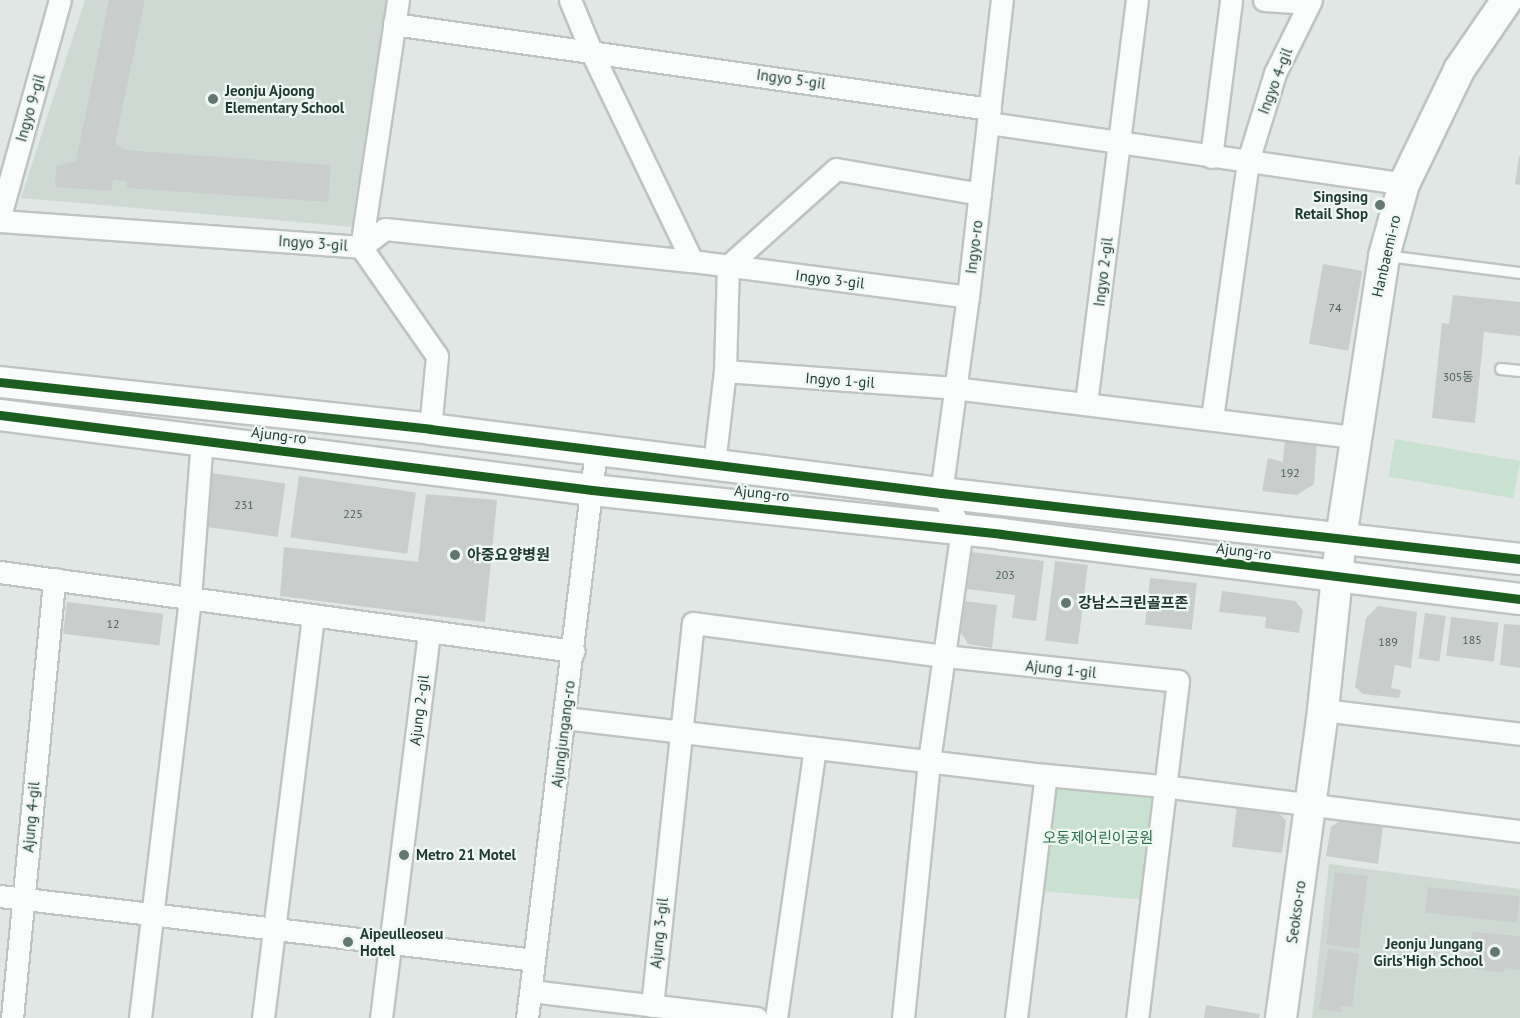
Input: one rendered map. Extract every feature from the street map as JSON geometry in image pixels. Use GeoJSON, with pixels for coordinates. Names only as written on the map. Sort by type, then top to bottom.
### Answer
{"type":"FeatureCollection","features":[{"type":"Feature","properties":{"kind":"street","name":"Ingyo 9-gil"},"geometry":{"type":"LineString","coordinates":[[0,216],[60,0]]}},
{"type":"Feature","properties":{"kind":"street"},"geometry":{"type":"LineString","coordinates":[[398,0],[361,247],[437,356],[430,429]]}},
{"type":"Feature","properties":{"kind":"street"},"geometry":{"type":"LineString","coordinates":[[570,0],[591,51],[692,261]]}},
{"type":"Feature","properties":{"kind":"street","name":"Ingyo-ro"},"geometry":{"type":"LineString","coordinates":[[941,493],[968,297],[1002,0]]}},
{"type":"Feature","properties":{"kind":"street"},"geometry":{"type":"LineString","coordinates":[[1120,141],[1137,0]]}},
{"type":"Feature","properties":{"kind":"street"},"geometry":{"type":"LineString","coordinates":[[1211,157],[1231,0]]}},
{"type":"Feature","properties":{"kind":"street"},"geometry":{"type":"LineString","coordinates":[[1264,0],[1310,2]]}},
{"type":"Feature","properties":{"kind":"street","name":"Hanbaemi-ro"},"geometry":{"type":"LineString","coordinates":[[1341,538],[1384,256],[1404,184],[1460,70],[1507,0]]}},
{"type":"Feature","properties":{"kind":"street","name":"Ingyo 4-gil"},"geometry":{"type":"LineString","coordinates":[[1212,418],[1248,161],[1275,73],[1310,2]]}},
{"type":"Feature","properties":{"kind":"street","name":"Ingyo 5-gil"},"geometry":{"type":"LineString","coordinates":[[394,24],[591,51],[989,116]]}},
{"type":"Feature","properties":{"kind":"street"},"geometry":{"type":"LineString","coordinates":[[989,116],[1211,157],[1404,184]]}},
{"type":"Feature","properties":{"kind":"street","name":"Ingyo 2-gil"},"geometry":{"type":"LineString","coordinates":[[1086,403],[1120,141]]}},
{"type":"Feature","properties":{"kind":"street"},"geometry":{"type":"LineString","coordinates":[[714,464],[725,371],[728,266],[836,169],[980,194]]}},
{"type":"Feature","properties":{"kind":"street","name":"Ingyo 3-gil"},"geometry":{"type":"LineString","coordinates":[[0,221],[361,247],[384,229],[692,261],[968,297]]}},
{"type":"Feature","properties":{"kind":"street","name":"Ingyo 1-gil"},"geometry":{"type":"LineString","coordinates":[[725,371],[954,388]]}},
{"type":"Feature","properties":{"kind":"street","name":"Ajung-ro"},"geometry":{"type":"LineString","coordinates":[[0,382],[430,429],[941,493],[1520,559]]}},
{"type":"Feature","properties":{"kind":"street"},"geometry":{"type":"LineString","coordinates":[[954,388],[1355,437]]}},
{"type":"Feature","properties":{"kind":"street","name":"Ajung-ro"},"geometry":{"type":"LineString","coordinates":[[0,415],[592,490],[962,530],[1520,599]]}},
{"type":"Feature","properties":{"kind":"street"},"geometry":{"type":"LineString","coordinates":[[140,1018],[190,598],[202,440]]}},
{"type":"Feature","properties":{"kind":"street","name":"Ajungjungang-ro"},"geometry":{"type":"LineString","coordinates":[[527,1018],[574,651],[596,450]]}},
{"type":"Feature","properties":{"kind":"street"},"geometry":{"type":"LineString","coordinates":[[903,1018],[929,761],[962,530],[941,493]]}},
{"type":"Feature","properties":{"kind":"street","name":"Seokso-ro"},"geometry":{"type":"LineString","coordinates":[[1281,1018],[1323,710],[1341,538]]}},
{"type":"Feature","properties":{"kind":"street"},"geometry":{"type":"LineString","coordinates":[[0,572],[574,651]]}},
{"type":"Feature","properties":{"kind":"street","name":"Ajung 4-gil"},"geometry":{"type":"LineString","coordinates":[[12,1018],[54,579]]}},
{"type":"Feature","properties":{"kind":"street"},"geometry":{"type":"LineString","coordinates":[[263,1018],[313,615]]}},
{"type":"Feature","properties":{"kind":"street"},"geometry":{"type":"LineString","coordinates":[[682,732],[693,623],[945,656]]}},
{"type":"Feature","properties":{"kind":"street","name":"Ajung 2-gil"},"geometry":{"type":"LineString","coordinates":[[391,943],[429,631]]}},
{"type":"Feature","properties":{"kind":"street","name":"Ajung 1-gil"},"geometry":{"type":"LineString","coordinates":[[945,656],[1178,681],[1163,786],[1137,1018]]}},
{"type":"Feature","properties":{"kind":"street"},"geometry":{"type":"LineString","coordinates":[[1323,710],[1520,734]]}},
{"type":"Feature","properties":{"kind":"street"},"geometry":{"type":"LineString","coordinates":[[565,718],[1047,775],[1163,786],[1520,831]]}},
{"type":"Feature","properties":{"kind":"street","name":"Ajung 3-gil"},"geometry":{"type":"LineString","coordinates":[[652,1006],[666,860],[682,732]]}},
{"type":"Feature","properties":{"kind":"street"},"geometry":{"type":"LineString","coordinates":[[776,1018],[815,747]]}},
{"type":"Feature","properties":{"kind":"street"},"geometry":{"type":"LineString","coordinates":[[1016,1018],[1047,775]]}},
{"type":"Feature","properties":{"kind":"street"},"geometry":{"type":"LineString","coordinates":[[0,896],[534,960]]}},
{"type":"Feature","properties":{"kind":"street"},"geometry":{"type":"LineString","coordinates":[[381,1018],[391,943]]}},
{"type":"Feature","properties":{"kind":"street"},"geometry":{"type":"LineString","coordinates":[[531,991],[756,1018]]}},
{"type":"Feature","properties":{"kind":"lane"},"geometry":{"type":"LineString","coordinates":[[1384,256],[1520,273]]}},
{"type":"Feature","properties":{"kind":"lane"},"geometry":{"type":"LineString","coordinates":[[1501,369],[1520,371]]}},
{"type":"Feature","properties":{"kind":"shaded area","name":"Jeonju Ajoong Elementary School"},"geometry":{"type":"Polygon","coordinates":[[[85,0],[387,0],[354,227],[21,198],[85,0]]]}},
{"type":"Feature","properties":{"kind":"shaded area"},"geometry":{"type":"Polygon","coordinates":[[[1329,864],[1520,889],[1520,1018],[1312,1018],[1329,864]]]}},
{"type":"Feature","properties":{"kind":"green space"},"geometry":{"type":"Polygon","coordinates":[[[1395,439],[1520,461],[1513,498],[1388,476],[1395,439]]]}},
{"type":"Feature","properties":{"kind":"green space","name":"오동제어린이공원"},"geometry":{"type":"Polygon","coordinates":[[[1046,775],[1164,785],[1153,901],[1036,891],[1046,775]]]}},
{"type":"Feature","properties":{"kind":"building"},"geometry":{"type":"Polygon","coordinates":[[[109,0],[145,0],[115,143],[125,150],[331,165],[328,202],[127,188],[127,181],[113,180],[112,191],[55,187],[56,166],[76,161],[109,0]]]}},
{"type":"Feature","properties":{"kind":"building"},"geometry":{"type":"Polygon","coordinates":[[[1520,156],[1520,185],[1515,184],[1520,156]]]}},
{"type":"Feature","properties":{"kind":"building"},"geometry":{"type":"Polygon","coordinates":[[[1323,264],[1362,271],[1348,351],[1309,344],[1323,264]]]}},
{"type":"Feature","properties":{"kind":"building"},"geometry":{"type":"Polygon","coordinates":[[[1453,295],[1520,302],[1520,336],[1484,332],[1475,423],[1432,418],[1442,323],[1449,324],[1453,295]]]}},
{"type":"Feature","properties":{"kind":"building"},"geometry":{"type":"Polygon","coordinates":[[[1285,436],[1317,441],[1314,484],[1297,495],[1262,491],[1268,458],[1283,462],[1285,436]]]}},
{"type":"Feature","properties":{"kind":"building"},"geometry":{"type":"Polygon","coordinates":[[[211,473],[285,483],[278,537],[203,526],[211,473]]]}},
{"type":"Feature","properties":{"kind":"building"},"geometry":{"type":"Polygon","coordinates":[[[299,476],[416,492],[407,554],[290,537],[299,476]]]}},
{"type":"Feature","properties":{"kind":"building","name":"아중요양병원"},"geometry":{"type":"Polygon","coordinates":[[[426,494],[497,500],[485,622],[280,596],[284,547],[418,562],[426,494]]]}},
{"type":"Feature","properties":{"kind":"building"},"geometry":{"type":"Polygon","coordinates":[[[971,552],[1044,561],[1036,621],[1012,618],[1015,595],[967,589],[971,552]]]}},
{"type":"Feature","properties":{"kind":"building","name":"강남스크린골프존"},"geometry":{"type":"Polygon","coordinates":[[[1055,561],[1088,565],[1078,644],[1045,640],[1055,561]]]}},
{"type":"Feature","properties":{"kind":"building"},"geometry":{"type":"Polygon","coordinates":[[[1150,578],[1197,583],[1192,630],[1145,625],[1150,578]]]}},
{"type":"Feature","properties":{"kind":"building"},"geometry":{"type":"Polygon","coordinates":[[[1222,591],[1295,601],[1303,610],[1299,633],[1265,628],[1266,617],[1219,612],[1222,591]]]}},
{"type":"Feature","properties":{"kind":"building"},"geometry":{"type":"Polygon","coordinates":[[[963,601],[997,605],[992,648],[968,644],[960,631],[963,601]]]}},
{"type":"Feature","properties":{"kind":"building"},"geometry":{"type":"Polygon","coordinates":[[[67,602],[163,614],[159,646],[63,634],[67,602]]]}},
{"type":"Feature","properties":{"kind":"building"},"geometry":{"type":"Polygon","coordinates":[[[1378,606],[1417,612],[1411,668],[1395,665],[1391,688],[1401,690],[1399,698],[1363,694],[1355,687],[1366,618],[1378,606]]]}},
{"type":"Feature","properties":{"kind":"building"},"geometry":{"type":"Polygon","coordinates":[[[1425,613],[1446,616],[1439,661],[1419,659],[1425,613]]]}},
{"type":"Feature","properties":{"kind":"building"},"geometry":{"type":"Polygon","coordinates":[[[1451,617],[1499,623],[1494,662],[1446,656],[1451,617]]]}},
{"type":"Feature","properties":{"kind":"building"},"geometry":{"type":"Polygon","coordinates":[[[1504,624],[1520,625],[1520,668],[1500,665],[1504,624]]]}},
{"type":"Feature","properties":{"kind":"building"},"geometry":{"type":"Polygon","coordinates":[[[1237,805],[1277,811],[1286,821],[1282,853],[1232,847],[1237,805]]]}},
{"type":"Feature","properties":{"kind":"building"},"geometry":{"type":"Polygon","coordinates":[[[1342,820],[1383,826],[1378,864],[1326,856],[1331,827],[1342,820]]]}},
{"type":"Feature","properties":{"kind":"building"},"geometry":{"type":"Polygon","coordinates":[[[1335,872],[1368,876],[1359,948],[1326,944],[1335,872]]]}},
{"type":"Feature","properties":{"kind":"building"},"geometry":{"type":"Polygon","coordinates":[[[1428,887],[1519,897],[1517,922],[1425,913],[1428,887]]]}},
{"type":"Feature","properties":{"kind":"building","name":"Jeonju Jungang Girls’High School"},"geometry":{"type":"Polygon","coordinates":[[[1472,932],[1520,936],[1520,970],[1504,968],[1504,973],[1468,968],[1472,932]]]}},
{"type":"Feature","properties":{"kind":"building"},"geometry":{"type":"Polygon","coordinates":[[[1328,949],[1359,954],[1352,1007],[1341,1006],[1341,1012],[1319,1009],[1328,949]]]}},
{"type":"Feature","properties":{"kind":"building"},"geometry":{"type":"Polygon","coordinates":[[[1206,1005],[1260,1014],[1259,1018],[1204,1018],[1206,1005]]]}},
{"type":"Feature","properties":{"kind":"cycle path"},"geometry":{"type":"LineString","coordinates":[[0,382],[430,429],[941,493],[1520,559]]}},
{"type":"Feature","properties":{"kind":"cycle path"},"geometry":{"type":"LineString","coordinates":[[0,415],[592,490],[1001,534],[1520,599]]}},
{"type":"Feature","properties":{"kind":"place","name":"Jeonju Ajoong Elementary School"},"geometry":{"type":"Point","coordinates":[213,99]}},
{"type":"Feature","properties":{"kind":"place","name":"Singsing Retail Shop"},"geometry":{"type":"Point","coordinates":[1380,205]}},
{"type":"Feature","properties":{"kind":"place","name":"아중요양병원"},"geometry":{"type":"Point","coordinates":[455,555]}},
{"type":"Feature","properties":{"kind":"place","name":"강남스크린골프존"},"geometry":{"type":"Point","coordinates":[1066,603]}},
{"type":"Feature","properties":{"kind":"place","name":"Metro 21 Motel"},"geometry":{"type":"Point","coordinates":[404,855]}},
{"type":"Feature","properties":{"kind":"place","name":"Aipeulleoseu Hotel"},"geometry":{"type":"Point","coordinates":[348,942]}},
{"type":"Feature","properties":{"kind":"place","name":"Jeonju Jungang Girls’High School"},"geometry":{"type":"Point","coordinates":[1495,952]}}]}
